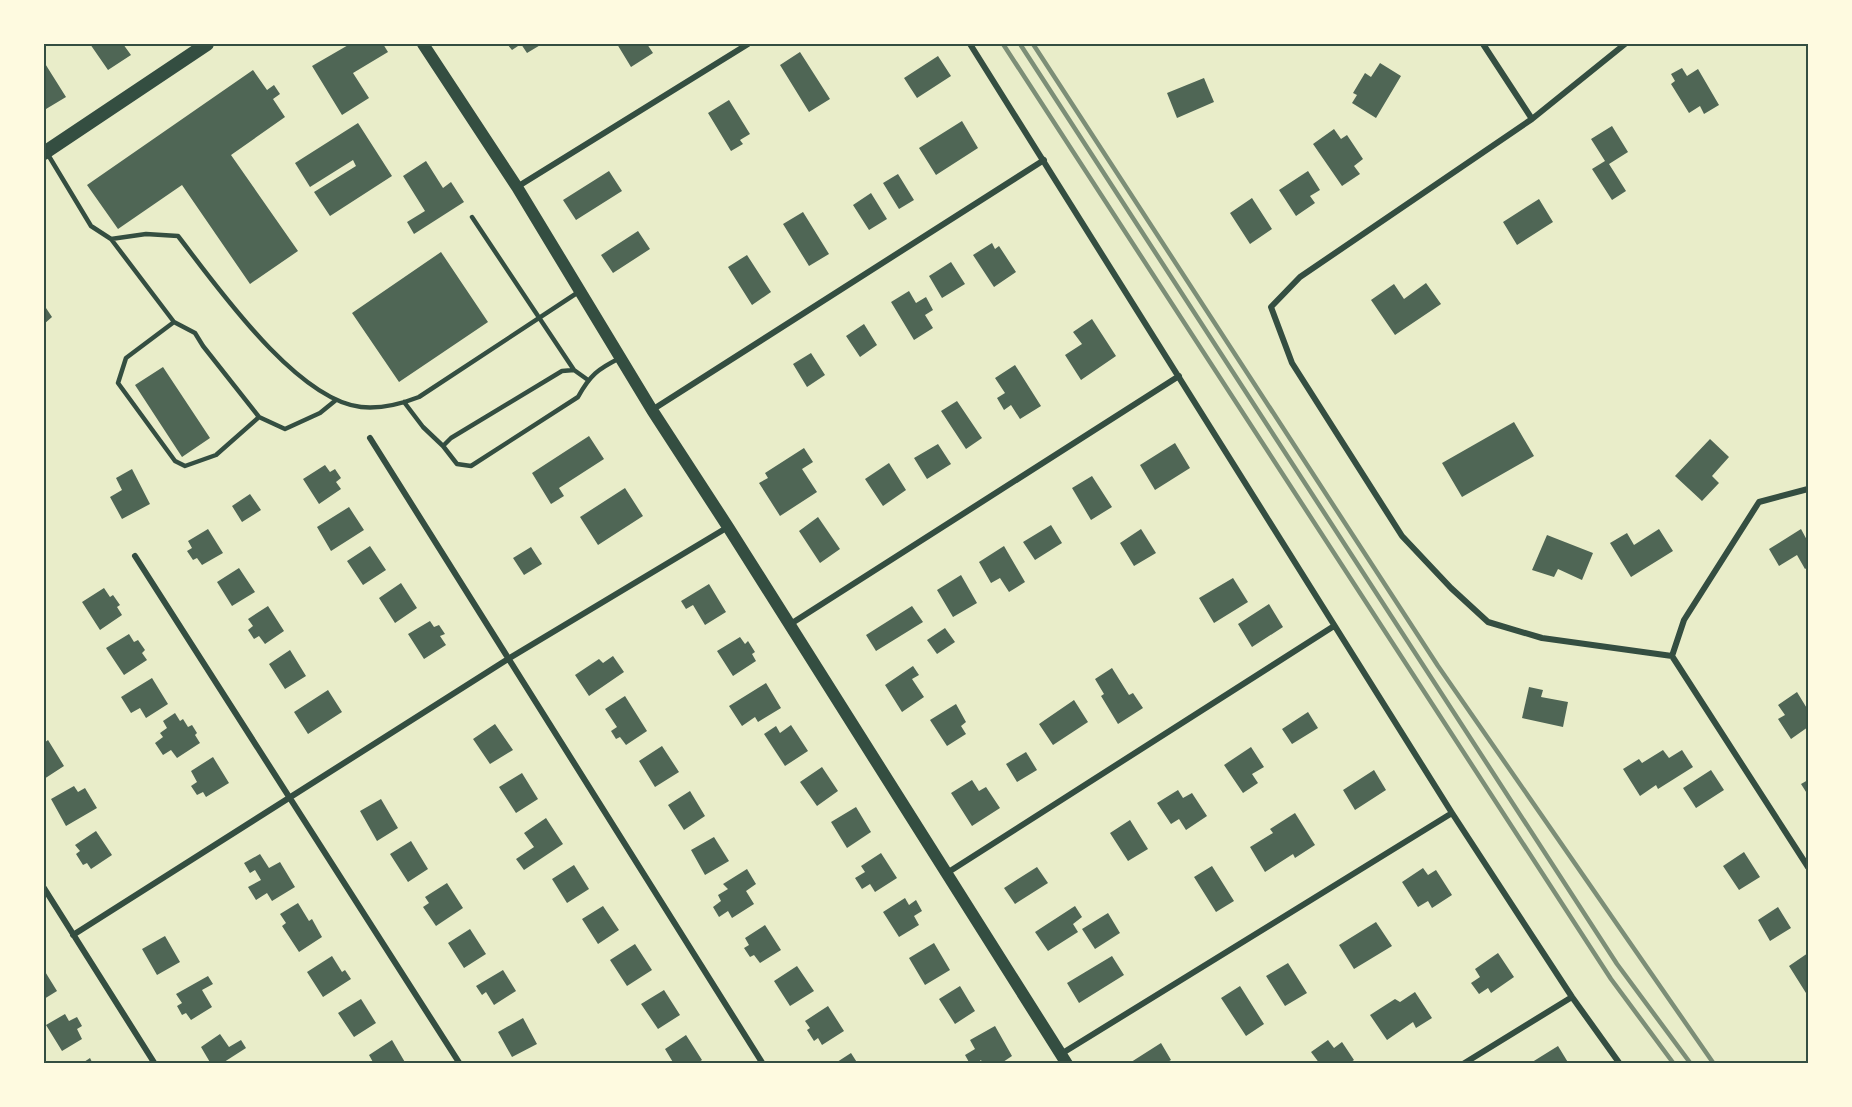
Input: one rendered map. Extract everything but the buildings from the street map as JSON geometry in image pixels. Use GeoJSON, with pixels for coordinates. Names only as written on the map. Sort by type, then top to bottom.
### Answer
{"type":"FeatureCollection","features":[{"type":"Feature","properties":{"kind":"main road"},"geometry":{"type":"LineString","coordinates":[[45,152],[207,44]]}},
{"type":"Feature","properties":{"kind":"main road"},"geometry":{"type":"LineString","coordinates":[[423,44],[517,187],[652,410],[1064,1059]]}},
{"type":"Feature","properties":{"kind":"street"},"geometry":{"type":"LineString","coordinates":[[517,187],[748,44]]}},
{"type":"Feature","properties":{"kind":"street"},"geometry":{"type":"LineString","coordinates":[[970,44],[1452,813],[1572,997],[1620,1064]]}},
{"type":"Feature","properties":{"kind":"street"},"geometry":{"type":"LineString","coordinates":[[1484,44],[1532,120]]}},
{"type":"Feature","properties":{"kind":"street"},"geometry":{"type":"LineString","coordinates":[[1625,44],[1532,120],[1300,277],[1271,307],[1292,363],[1402,536],[1451,588],[1488,622],[1542,638],[1672,656],[1809,867]]}},
{"type":"Feature","properties":{"kind":"street"},"geometry":{"type":"LineString","coordinates":[[652,410],[1044,160]]}},
{"type":"Feature","properties":{"kind":"street"},"geometry":{"type":"LineString","coordinates":[[789,625],[1179,376]]}},
{"type":"Feature","properties":{"kind":"street"},"geometry":{"type":"LineString","coordinates":[[370,438],[763,1064]]}},
{"type":"Feature","properties":{"kind":"street"},"geometry":{"type":"LineString","coordinates":[[1672,656],[1684,620],[1759,502],[1809,489]]}},
{"type":"Feature","properties":{"kind":"street"},"geometry":{"type":"LineString","coordinates":[[73,935],[508,659],[728,527]]}},
{"type":"Feature","properties":{"kind":"street"},"geometry":{"type":"LineString","coordinates":[[135,556],[460,1064]]}},
{"type":"Feature","properties":{"kind":"street"},"geometry":{"type":"LineString","coordinates":[[947,873],[1334,626]]}},
{"type":"Feature","properties":{"kind":"street"},"geometry":{"type":"LineString","coordinates":[[1064,1059],[1452,813]]}},
{"type":"Feature","properties":{"kind":"street"},"geometry":{"type":"LineString","coordinates":[[44,888],[155,1064]]}},
{"type":"Feature","properties":{"kind":"street"},"geometry":{"type":"LineString","coordinates":[[1463,1064],[1572,997]]}},
{"type":"Feature","properties":{"kind":"lane"},"geometry":{"type":"LineString","coordinates":[[45,152],[91,226],[111,239],[174,322],[195,333],[259,417],[285,429],[320,413],[336,400]]}},
{"type":"Feature","properties":{"kind":"lane"},"geometry":{"type":"LineString","coordinates":[[472,217],[574,370],[588,380]]}},
{"type":"Feature","properties":{"kind":"lane"},"geometry":{"type":"LineString","coordinates":[[111,239],[146,234],[178,236],[238,315],[293,371],[336,400],[361,407],[395,405],[419,397],[580,291]]}},
{"type":"Feature","properties":{"kind":"lane"},"geometry":{"type":"LineString","coordinates":[[174,322],[126,358],[118,383],[175,461],[185,466],[216,455],[259,417]]}},
{"type":"Feature","properties":{"kind":"lane"},"geometry":{"type":"LineString","coordinates":[[404,402],[423,427],[443,446],[457,464],[471,466],[578,397],[588,380],[600,368],[620,358]]}},
{"type":"Feature","properties":{"kind":"lane"},"geometry":{"type":"LineString","coordinates":[[443,446],[451,438],[562,371],[574,370]]}},
{"type":"Feature","properties":{"kind":"railway"},"geometry":{"type":"LineString","coordinates":[[1003,44],[1611,979],[1674,1064]]}},
{"type":"Feature","properties":{"kind":"railway"},"geometry":{"type":"LineString","coordinates":[[1020,44],[1617,964],[1691,1064]]}},
{"type":"Feature","properties":{"kind":"railway"},"geometry":{"type":"LineString","coordinates":[[1033,44],[1438,666],[1714,1064]]}}]}
